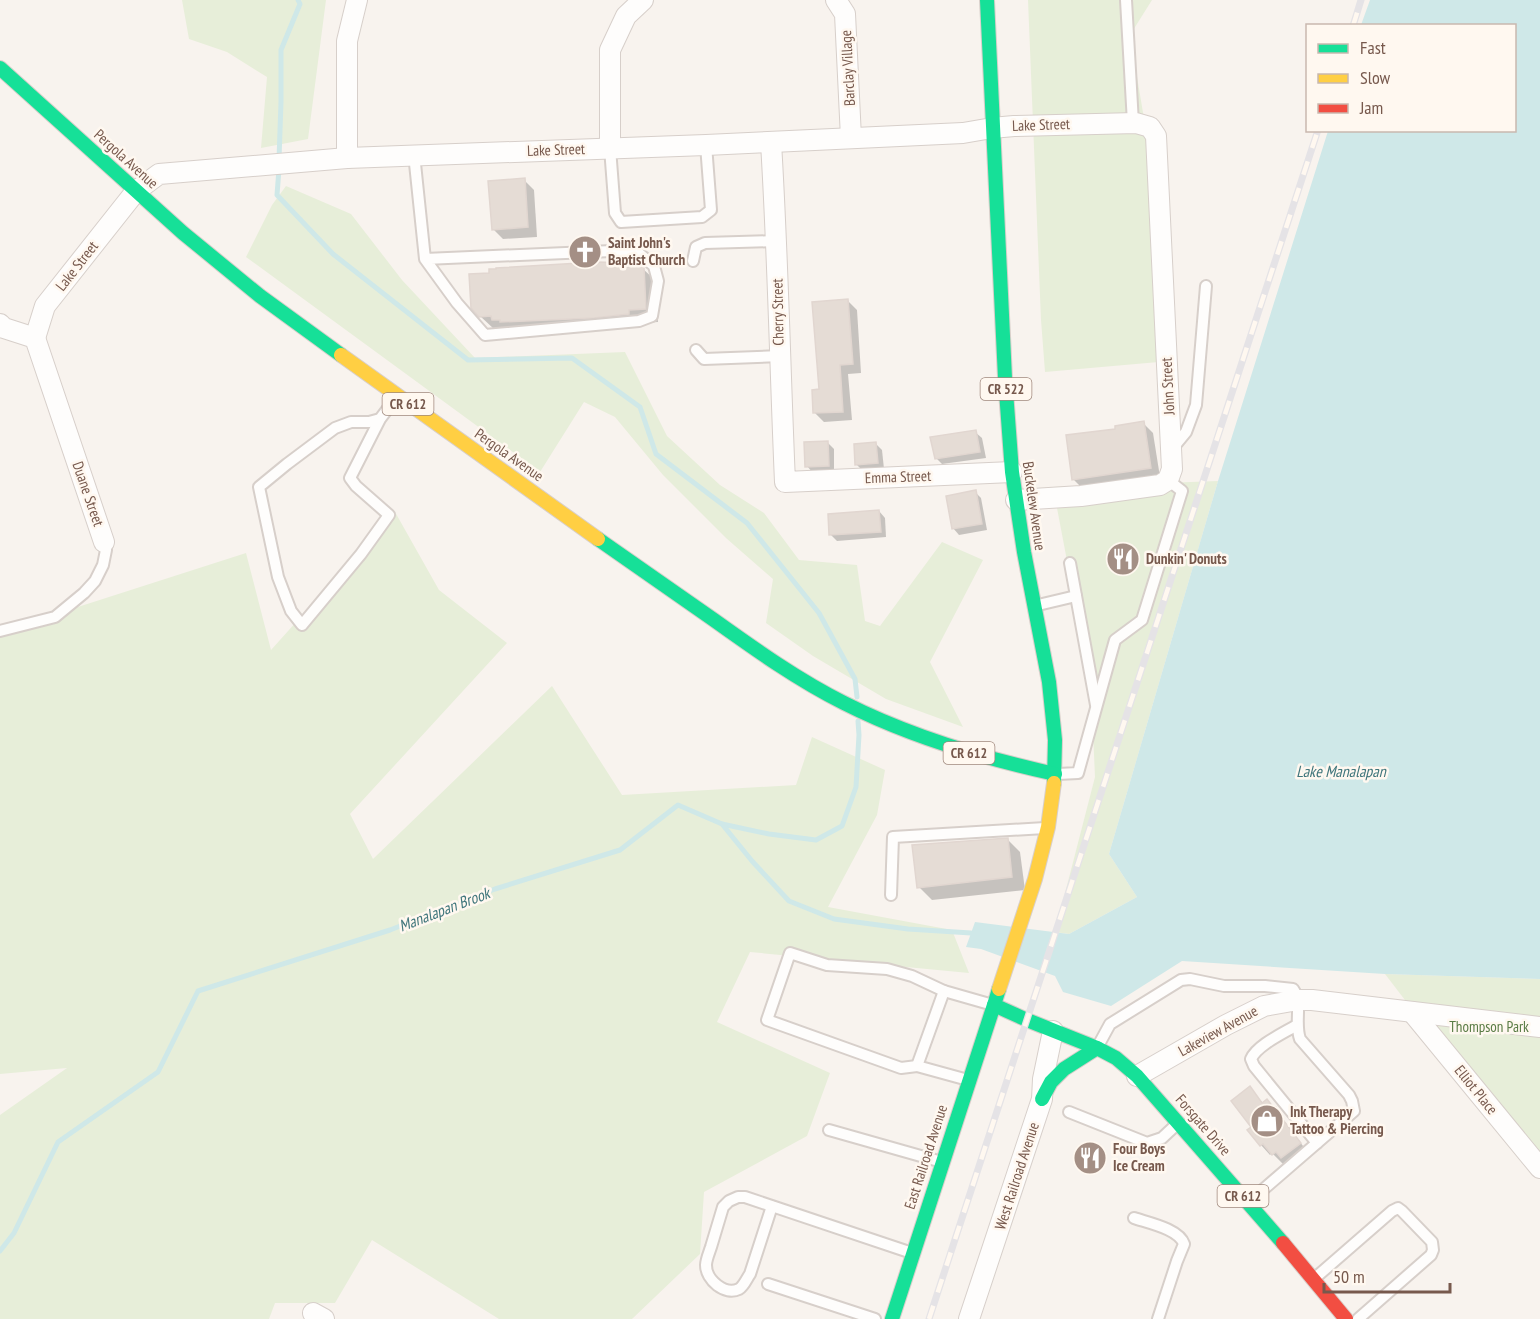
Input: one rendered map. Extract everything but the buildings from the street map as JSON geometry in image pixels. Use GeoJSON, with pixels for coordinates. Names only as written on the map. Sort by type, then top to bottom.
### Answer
{"type":"FeatureCollection","features":[{"type":"Feature","properties":{"kind":"main road","name":"Buckelew Avenue"},"geometry":{"type":"LineString","coordinates":[[987,0],[1011,472],[1054,726],[1054,774],[1048,827],[1035,879],[994,1005]]}},
{"type":"Feature","properties":{"kind":"main road","name":"Pergola Avenue"},"geometry":{"type":"LineString","coordinates":[[0,68],[183,233],[260,296],[754,649],[844,704],[887,724],[992,760],[1054,774]]}},
{"type":"Feature","properties":{"kind":"main road","name":"Forsgate Drive"},"geometry":{"type":"LineString","coordinates":[[994,1005],[1097,1048],[1116,1058],[1137,1076],[1249,1203],[1346,1319]]}},
{"type":"Feature","properties":{"kind":"main road","name":"East Railroad Avenue"},"geometry":{"type":"LineString","coordinates":[[892,1319],[994,1005]]}},
{"type":"Feature","properties":{"kind":"main road"},"geometry":{"type":"LineString","coordinates":[[1042,1099],[1051,1082],[1064,1069],[1097,1048]]}},
{"type":"Feature","properties":{"kind":"street"},"geometry":{"type":"LineString","coordinates":[[347,158],[347,41],[357,0]]}},
{"type":"Feature","properties":{"kind":"street"},"geometry":{"type":"LineString","coordinates":[[610,148],[610,50],[626,16],[643,0]]}},
{"type":"Feature","properties":{"kind":"street","name":"Barclay Village"},"geometry":{"type":"LineString","coordinates":[[836,0],[845,14],[851,138]]}},
{"type":"Feature","properties":{"kind":"street","name":"Lake Street"},"geometry":{"type":"LineString","coordinates":[[35,338],[45,306],[136,191],[159,174],[414,154],[706,146],[963,133],[1014,126],[1133,123]]}},
{"type":"Feature","properties":{"kind":"street","name":"John Street"},"geometry":{"type":"LineString","coordinates":[[1133,123],[1150,127],[1156,136],[1173,469],[1168,480]]}},
{"type":"Feature","properties":{"kind":"street","name":"Cherry Street"},"geometry":{"type":"LineString","coordinates":[[771,143],[777,241],[785,482]]}},
{"type":"Feature","properties":{"kind":"street"},"geometry":{"type":"LineString","coordinates":[[0,324],[4,328],[35,338]]}},
{"type":"Feature","properties":{"kind":"street","name":"Duane Street"},"geometry":{"type":"LineString","coordinates":[[35,338],[104,542]]}},
{"type":"Feature","properties":{"kind":"street","name":"Emma Street"},"geometry":{"type":"LineString","coordinates":[[785,482],[1011,472]]}},
{"type":"Feature","properties":{"kind":"street"},"geometry":{"type":"LineString","coordinates":[[1016,500],[1081,496],[1160,485],[1168,480]]}},
{"type":"Feature","properties":{"kind":"street","name":"Lakeview Avenue"},"geometry":{"type":"LineString","coordinates":[[1137,1076],[1264,1006],[1298,1000],[1540,1027]]}},
{"type":"Feature","properties":{"kind":"street","name":"Elliot Place"},"geometry":{"type":"LineString","coordinates":[[1412,1012],[1540,1168]]}},
{"type":"Feature","properties":{"kind":"street","name":"West Railroad Avenue"},"geometry":{"type":"LineString","coordinates":[[969,1319],[1042,1099],[1043,1079],[1053,1031]]}},
{"type":"Feature","properties":{"kind":"lane"},"geometry":{"type":"LineString","coordinates":[[1126,0],[1133,123]]}},
{"type":"Feature","properties":{"kind":"lane"},"geometry":{"type":"LineString","coordinates":[[610,148],[615,213],[621,222],[702,217],[711,210],[706,146]]}},
{"type":"Feature","properties":{"kind":"lane"},"geometry":{"type":"LineString","coordinates":[[414,154],[425,259],[457,303],[485,335],[639,321],[652,316],[658,281],[656,273],[654,266],[635,250],[425,259]]}},
{"type":"Feature","properties":{"kind":"lane"},"geometry":{"type":"LineString","coordinates":[[693,261],[696,247],[705,243],[777,241]]}},
{"type":"Feature","properties":{"kind":"lane"},"geometry":{"type":"LineString","coordinates":[[1172,449],[1186,432],[1196,405],[1206,286]]}},
{"type":"Feature","properties":{"kind":"lane"},"geometry":{"type":"LineString","coordinates":[[696,350],[705,359],[780,356]]}},
{"type":"Feature","properties":{"kind":"lane"},"geometry":{"type":"LineString","coordinates":[[380,419],[369,422],[351,422],[335,428],[259,487],[278,577],[291,611],[302,625],[361,554],[389,515],[350,478],[380,419],[397,396]]}},
{"type":"Feature","properties":{"kind":"lane"},"geometry":{"type":"LineString","coordinates":[[1054,774],[1078,773],[1115,640],[1142,620],[1182,491],[1168,480]]}},
{"type":"Feature","properties":{"kind":"lane","name":"Duane Street"},"geometry":{"type":"LineString","coordinates":[[0,631],[55,617],[84,593],[95,581],[103,565],[106,550],[104,542]]}},
{"type":"Feature","properties":{"kind":"lane"},"geometry":{"type":"LineString","coordinates":[[1070,563],[1096,709]]}},
{"type":"Feature","properties":{"kind":"lane"},"geometry":{"type":"LineString","coordinates":[[1034,606],[1076,596]]}},
{"type":"Feature","properties":{"kind":"lane"},"geometry":{"type":"LineString","coordinates":[[891,895],[893,837],[1048,827]]}},
{"type":"Feature","properties":{"kind":"lane"},"geometry":{"type":"LineString","coordinates":[[969,1081],[917,1066],[902,1068],[767,1020],[790,952],[827,965],[886,969],[912,976],[944,991],[994,1005]]}},
{"type":"Feature","properties":{"kind":"lane"},"geometry":{"type":"LineString","coordinates":[[1097,1048],[1110,1024],[1181,980],[1224,986],[1258,985],[1293,989],[1298,1000],[1297,1025],[1300,1039],[1349,1095],[1354,1111],[1249,1203]]}},
{"type":"Feature","properties":{"kind":"lane"},"geometry":{"type":"LineString","coordinates":[[917,1066],[944,991]]}},
{"type":"Feature","properties":{"kind":"lane"},"geometry":{"type":"LineString","coordinates":[[1297,1025],[1253,1054],[1251,1059],[1254,1066],[1317,1143]]}},
{"type":"Feature","properties":{"kind":"lane"},"geometry":{"type":"LineString","coordinates":[[1069,1113],[1147,1143],[1162,1138],[1179,1122]]}},
{"type":"Feature","properties":{"kind":"lane"},"geometry":{"type":"LineString","coordinates":[[829,1130],[942,1162]]}},
{"type":"Feature","properties":{"kind":"lane"},"geometry":{"type":"LineString","coordinates":[[772,1206],[745,1283],[739,1289],[719,1287],[708,1275],[706,1265],[723,1207],[738,1197],[745,1197],[772,1206],[912,1253]]}},
{"type":"Feature","properties":{"kind":"lane"},"geometry":{"type":"LineString","coordinates":[[1314,1280],[1392,1211],[1398,1208],[1402,1211],[1432,1242],[1431,1255],[1358,1319]]}},
{"type":"Feature","properties":{"kind":"lane"},"geometry":{"type":"LineString","coordinates":[[1134,1218],[1177,1233],[1184,1244],[1158,1319]]}},
{"type":"Feature","properties":{"kind":"lane"},"geometry":{"type":"LineString","coordinates":[[768,1284],[875,1319]]}},
{"type":"Feature","properties":{"kind":"green space"},"geometry":{"type":"Polygon","coordinates":[[[182,0],[326,0],[308,139],[261,148],[267,77],[227,52],[189,39],[182,0]]]}},
{"type":"Feature","properties":{"kind":"green space"},"geometry":{"type":"Polygon","coordinates":[[[1028,0],[1152,0],[1130,35],[1162,226],[1170,361],[1045,372],[1028,0]]]}},
{"type":"Feature","properties":{"kind":"green space"},"geometry":{"type":"Polygon","coordinates":[[[286,186],[351,214],[402,280],[475,358],[625,352],[667,436],[720,485],[764,513],[799,560],[857,565],[865,621],[880,626],[942,542],[983,560],[930,662],[963,727],[886,699],[813,656],[766,623],[773,579],[726,538],[663,475],[615,417],[584,402],[540,472],[246,257],[272,205],[286,186]]]}},
{"type":"Feature","properties":{"kind":"green space"},"geometry":{"type":"Polygon","coordinates":[[[1218,481],[1109,854],[1137,897],[1069,934],[1055,932],[1095,777],[1091,687],[1053,487],[1218,481]]]}},
{"type":"Feature","properties":{"kind":"green space"},"geometry":{"type":"Polygon","coordinates":[[[395,512],[439,590],[507,643],[350,814],[373,859],[552,686],[622,795],[796,785],[812,737],[885,770],[877,815],[828,907],[952,930],[969,973],[750,952],[717,1022],[830,1073],[807,1136],[704,1192],[700,1254],[632,1319],[499,1319],[372,1240],[335,1303],[275,1303],[269,1319],[0,1319],[0,1115],[67,1068],[0,1074],[0,632],[246,553],[271,650],[395,512]]]}},
{"type":"Feature","properties":{"kind":"green space","name":"Thompson Park"},"geometry":{"type":"Polygon","coordinates":[[[1385,974],[1540,979],[1540,1176],[1385,974]]]}},
{"type":"Feature","properties":{"kind":"water","name":"Lake Manalapan"},"geometry":{"type":"Polygon","coordinates":[[[1370,0],[1540,0],[1540,979],[1385,974],[1182,961],[1111,1006],[1063,992],[1055,976],[981,949],[966,947],[975,922],[1069,934],[1137,897],[1109,854],[1218,481],[1328,132],[1516,132],[1516,24],[1361,24],[1370,0]]]}},
{"type":"Feature","properties":{"kind":"waterway"},"geometry":{"type":"LineString","coordinates":[[279,159],[281,50],[300,4],[298,0]]}},
{"type":"Feature","properties":{"kind":"waterway"},"geometry":{"type":"LineString","coordinates":[[279,169],[277,195],[333,254],[468,360],[572,358],[640,407],[656,454],[747,523],[819,613],[855,679],[857,697]]}},
{"type":"Feature","properties":{"kind":"waterway"},"geometry":{"type":"LineString","coordinates":[[722,824],[769,834],[816,840],[842,826],[856,787],[858,721]]}},
{"type":"Feature","properties":{"kind":"waterway","name":"Manalapan Brook"},"geometry":{"type":"LineString","coordinates":[[0,1251],[14,1233],[58,1142],[158,1072],[198,991],[390,930],[495,889],[620,850],[678,805],[722,824],[789,901],[834,919],[908,929],[971,933]]}},
{"type":"Feature","properties":{"kind":"railway"},"geometry":{"type":"LineString","coordinates":[[1354,24],[1361,0]]}},
{"type":"Feature","properties":{"kind":"railway"},"geometry":{"type":"LineString","coordinates":[[929,1319],[1317,132]]}},
{"type":"Feature","properties":{"kind":"traffic: fast"},"geometry":{"type":"LineString","coordinates":[[987,0],[1005,378],[1012,472],[1024,552],[1049,682],[1055,740],[1054,783]]}},
{"type":"Feature","properties":{"kind":"traffic: fast"},"geometry":{"type":"LineString","coordinates":[[0,68],[183,233],[260,296],[341,355]]}},
{"type":"Feature","properties":{"kind":"traffic: fast"},"geometry":{"type":"LineString","coordinates":[[598,539],[778,664],[810,685],[844,703],[895,726],[947,745],[1055,774]]}},
{"type":"Feature","properties":{"kind":"traffic: fast"},"geometry":{"type":"LineString","coordinates":[[999,989],[994,1005],[1097,1048],[1116,1058],[1137,1076],[1283,1243]]}},
{"type":"Feature","properties":{"kind":"traffic: fast"},"geometry":{"type":"LineString","coordinates":[[892,1319],[994,1005]]}},
{"type":"Feature","properties":{"kind":"traffic: fast"},"geometry":{"type":"LineString","coordinates":[[1042,1099],[1051,1082],[1064,1069],[1097,1048]]}},
{"type":"Feature","properties":{"kind":"traffic: slow"},"geometry":{"type":"LineString","coordinates":[[341,355],[598,539]]}},
{"type":"Feature","properties":{"kind":"traffic: slow"},"geometry":{"type":"LineString","coordinates":[[999,989],[1035,879],[1048,827],[1054,783]]}},
{"type":"Feature","properties":{"kind":"traffic: jam"},"geometry":{"type":"LineString","coordinates":[[1283,1243],[1346,1319]]}},
{"type":"Feature","properties":{"kind":"place","name":"Saint John's Baptist Church"},"geometry":{"type":"Point","coordinates":[585,252]}},
{"type":"Feature","properties":{"kind":"place","name":"Dunkin' Donuts"},"geometry":{"type":"Point","coordinates":[1123,559]}},
{"type":"Feature","properties":{"kind":"place","name":"Ink Therapy Tattoo & Piercing"},"geometry":{"type":"Point","coordinates":[1267,1121]}},
{"type":"Feature","properties":{"kind":"place","name":"Four Boys Ice Cream"},"geometry":{"type":"Point","coordinates":[1090,1158]}}]}
